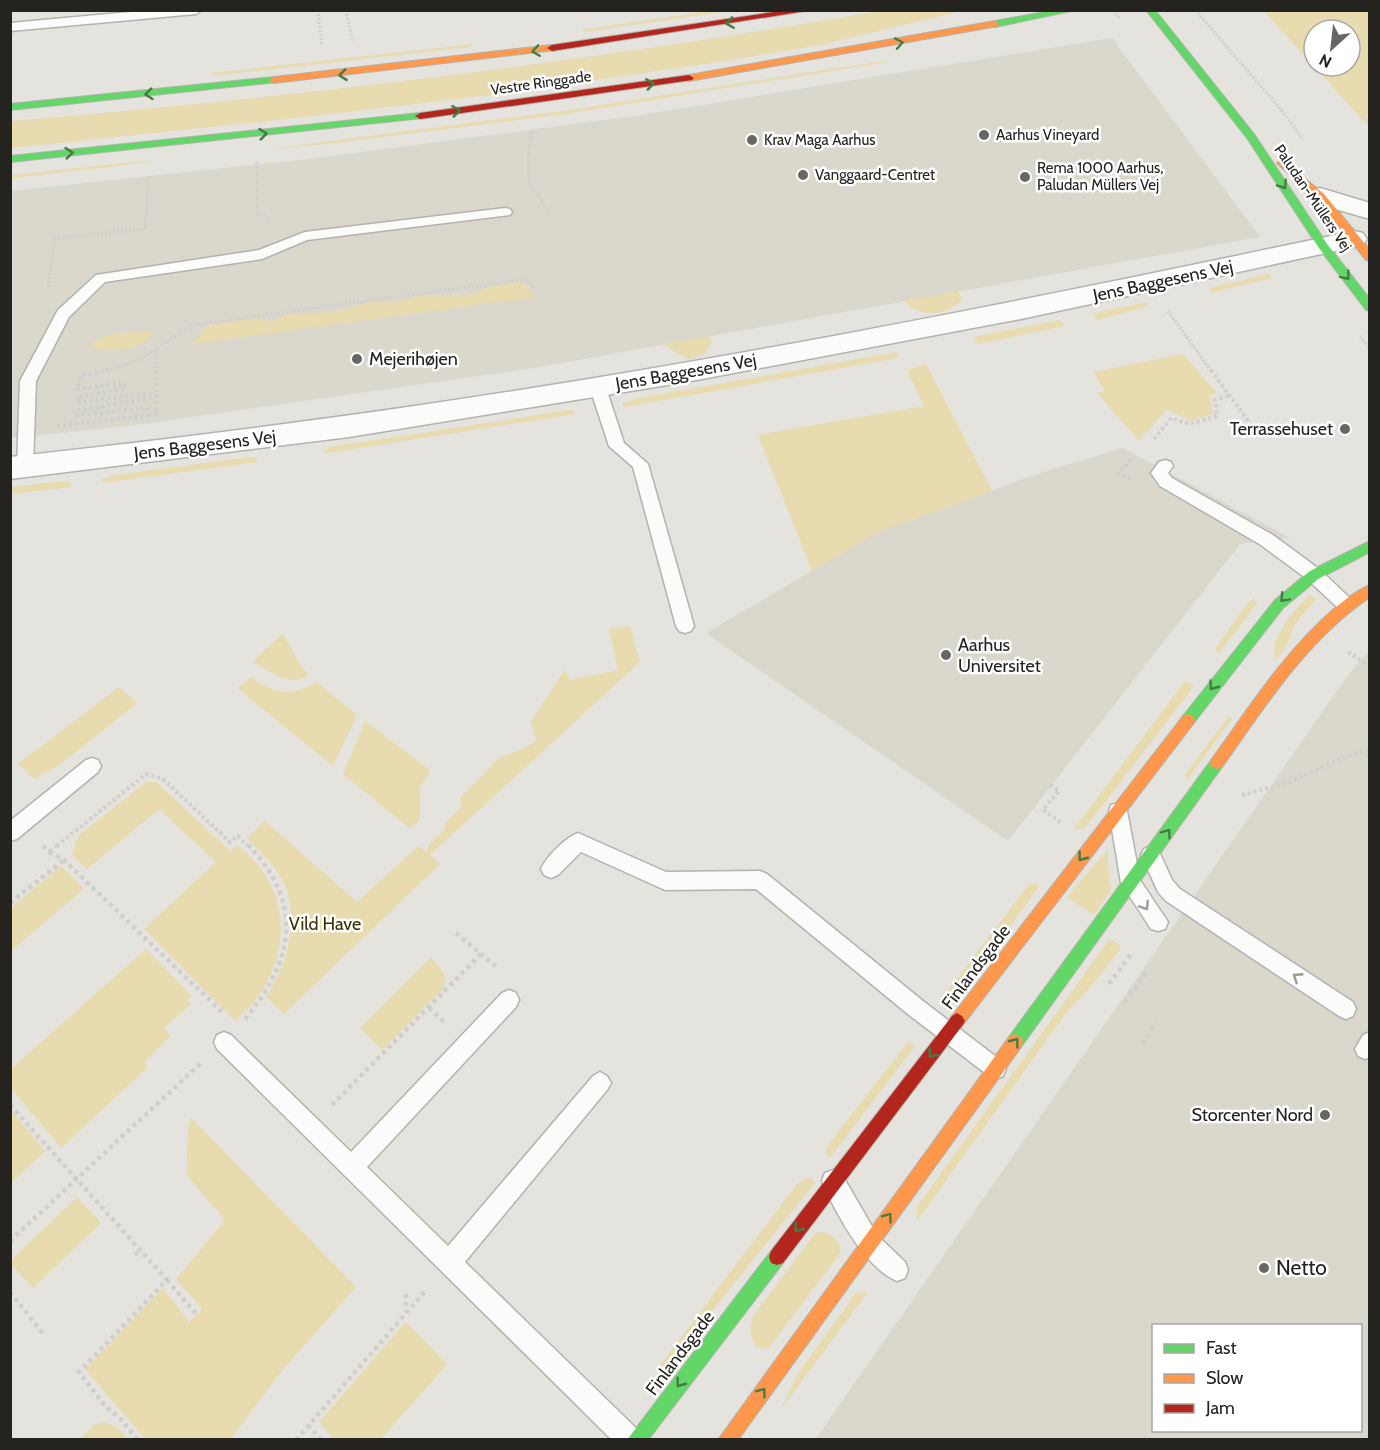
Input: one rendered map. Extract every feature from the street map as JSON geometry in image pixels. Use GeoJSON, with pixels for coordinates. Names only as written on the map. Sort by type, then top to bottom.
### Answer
{"type":"FeatureCollection","features":[{"type":"Feature","properties":{"kind":"street","name":"Vestre Ringgade"},"geometry":{"type":"LineString","coordinates":[[10,107],[360,73],[528,52],[808,10]]}},
{"type":"Feature","properties":{"kind":"street","name":"Vestre Ringgade"},"geometry":{"type":"LineString","coordinates":[[10,159],[343,125],[676,80],[842,54],[1072,10]]}},
{"type":"Feature","properties":{"kind":"street","name":"Paludan-Müllers Vej"},"geometry":{"type":"LineString","coordinates":[[1150,10],[1251,136],[1323,246],[1370,307]]}},
{"type":"Feature","properties":{"kind":"street","name":"Paludan-Müllers Vej"},"geometry":{"type":"LineString","coordinates":[[1251,136],[1320,196],[1362,249]]}},
{"type":"Feature","properties":{"kind":"street"},"geometry":{"type":"LineString","coordinates":[[1320,196],[1370,211]]}},
{"type":"Feature","properties":{"kind":"street","name":"Jens Baggesens Vej"},"geometry":{"type":"LineString","coordinates":[[18,467],[285,436],[598,388],[998,315],[1323,246],[1362,249]]}},
{"type":"Feature","properties":{"kind":"street","name":"Finlandsgade"},"geometry":{"type":"LineString","coordinates":[[636,1440],[1267,617],[1288,592],[1313,574],[1370,546]]}},
{"type":"Feature","properties":{"kind":"street"},"geometry":{"type":"LineString","coordinates":[[727,1440],[1290,663],[1319,626],[1345,604],[1370,590]]}},
{"type":"Feature","properties":{"kind":"lane"},"geometry":{"type":"LineString","coordinates":[[14,10],[10,26],[196,10]]}},
{"type":"Feature","properties":{"kind":"lane"},"geometry":{"type":"LineString","coordinates":[[18,467],[26,429],[28,381],[63,314],[101,278],[262,254],[305,236],[505,212]]}},
{"type":"Feature","properties":{"kind":"lane"},"geometry":{"type":"LineString","coordinates":[[598,388],[617,446],[640,464],[685,626]]}},
{"type":"Feature","properties":{"kind":"lane"},"geometry":{"type":"LineString","coordinates":[[1165,466],[1159,473],[1166,482],[1259,534],[1313,574],[1345,604]]}},
{"type":"Feature","properties":{"kind":"lane"},"geometry":{"type":"LineString","coordinates":[[16,828],[92,766]]}},
{"type":"Feature","properties":{"kind":"lane"},"geometry":{"type":"LineString","coordinates":[[1118,811],[1131,883],[1158,922]]}},
{"type":"Feature","properties":{"kind":"lane"},"geometry":{"type":"LineString","coordinates":[[551,869],[578,842],[665,881],[760,880],[996,1069]]}},
{"type":"Feature","properties":{"kind":"lane"},"geometry":{"type":"LineString","coordinates":[[1151,855],[1165,886],[1173,895],[1346,1009]]}},
{"type":"Feature","properties":{"kind":"lane"},"geometry":{"type":"LineString","coordinates":[[352,1167],[509,1000]]}},
{"type":"Feature","properties":{"kind":"lane"},"geometry":{"type":"LineString","coordinates":[[231,1034],[352,1167],[630,1440]]}},
{"type":"Feature","properties":{"kind":"lane"},"geometry":{"type":"LineString","coordinates":[[449,1263],[600,1083]]}},
{"type":"Feature","properties":{"kind":"lane"},"geometry":{"type":"LineString","coordinates":[[833,1181],[869,1243],[897,1270]]}},
{"type":"Feature","properties":{"kind":"path"},"geometry":{"type":"LineString","coordinates":[[1195,10],[1279,107],[1303,139]]}},
{"type":"Feature","properties":{"kind":"path"},"geometry":{"type":"LineString","coordinates":[[532,130],[528,157],[529,181],[550,215]]}},
{"type":"Feature","properties":{"kind":"path"},"geometry":{"type":"LineString","coordinates":[[47,286],[55,238],[144,228],[151,145]]}},
{"type":"Feature","properties":{"kind":"path"},"geometry":{"type":"LineString","coordinates":[[256,198],[257,215],[265,214]]}},
{"type":"Feature","properties":{"kind":"path"},"geometry":{"type":"LineString","coordinates":[[148,416],[148,408],[75,416],[75,411],[151,398],[151,393],[76,402],[76,397],[124,389],[124,383],[77,388],[81,376],[113,372],[147,357],[192,325],[527,279],[534,289]]}},
{"type":"Feature","properties":{"kind":"path"},"geometry":{"type":"LineString","coordinates":[[1148,284],[1254,429]]}},
{"type":"Feature","properties":{"kind":"path"},"geometry":{"type":"LineString","coordinates":[[26,429],[156,414],[157,351]]}},
{"type":"Feature","properties":{"kind":"path"},"geometry":{"type":"LineString","coordinates":[[1216,408],[1215,400],[1230,395]]}},
{"type":"Feature","properties":{"kind":"path"},"geometry":{"type":"LineString","coordinates":[[1340,647],[1370,666]]}},
{"type":"Feature","properties":{"kind":"path"},"geometry":{"type":"LineString","coordinates":[[1241,795],[1287,783],[1352,754],[1370,750]]}},
{"type":"Feature","properties":{"kind":"path"},"geometry":{"type":"LineString","coordinates":[[10,1241],[254,1010],[273,982],[283,956],[287,927],[285,902],[275,878],[261,858],[238,836],[230,842],[163,779],[146,774],[49,852]]}},
{"type":"Feature","properties":{"kind":"path"},"geometry":{"type":"LineString","coordinates":[[1050,785],[1059,791],[1044,810],[1065,825]]}},
{"type":"Feature","properties":{"kind":"path"},"geometry":{"type":"LineString","coordinates":[[16,828],[64,860],[231,1034]]}},
{"type":"Feature","properties":{"kind":"path"},"geometry":{"type":"LineString","coordinates":[[10,903],[64,860]]}},
{"type":"Feature","properties":{"kind":"path"},"geometry":{"type":"LineString","coordinates":[[340,1097],[481,954],[456,933]]}},
{"type":"Feature","properties":{"kind":"path"},"geometry":{"type":"LineString","coordinates":[[1125,1002],[1146,973]]}},
{"type":"Feature","properties":{"kind":"path"},"geometry":{"type":"LineString","coordinates":[[1143,1044],[1156,1023]]}},
{"type":"Feature","properties":{"kind":"path"},"geometry":{"type":"LineString","coordinates":[[10,1105],[141,1249],[197,1315]]}},
{"type":"Feature","properties":{"kind":"path"},"geometry":{"type":"LineString","coordinates":[[135,1255],[141,1249]]}},
{"type":"Feature","properties":{"kind":"path"},"geometry":{"type":"LineString","coordinates":[[296,1440],[449,1263]]}},
{"type":"Feature","properties":{"kind":"path"},"geometry":{"type":"LineString","coordinates":[[138,1440],[107,1408],[79,1372],[167,1280]]}},
{"type":"Feature","properties":{"kind":"path"},"geometry":{"type":"LineString","coordinates":[[10,1292],[44,1335]]}},
{"type":"Feature","properties":{"kind":"path"},"geometry":{"type":"LineString","coordinates":[[406,1294],[406,1313]]}},
{"type":"Feature","properties":{"kind":"path"},"geometry":{"type":"LineString","coordinates":[[308,1425],[321,1440]]}},
{"type":"Feature","properties":{"kind":"shaded area"},"geometry":{"type":"Polygon","coordinates":[[[1112,38],[1260,237],[534,368],[128,426],[11,438],[11,191],[308,159],[635,116],[1112,38]]]}},
{"type":"Feature","properties":{"kind":"shaded area","name":"Aarhus Universitet"},"geometry":{"type":"Polygon","coordinates":[[[1123,448],[1290,538],[1240,544],[1008,841],[710,636],[708,632],[880,531],[1043,472],[1123,448]]]}},
{"type":"Feature","properties":{"kind":"shaded area"},"geometry":{"type":"Polygon","coordinates":[[[1369,650],[1369,1439],[815,1440],[1346,678],[1369,650]]]}},
{"type":"Feature","properties":{"kind":"green space"},"geometry":{"type":"Polygon","coordinates":[[[716,10],[730,11],[584,32],[581,30],[716,10]]]}},
{"type":"Feature","properties":{"kind":"green space"},"geometry":{"type":"Polygon","coordinates":[[[879,11],[961,11],[825,44],[499,94],[11,148],[11,121],[229,101],[446,76],[663,46],[879,11]]]}},
{"type":"Feature","properties":{"kind":"green space"},"geometry":{"type":"Polygon","coordinates":[[[1264,11],[1369,11],[1369,127],[1325,78],[1362,78],[1362,18],[1302,18],[1302,53],[1264,11]]]}},
{"type":"Feature","properties":{"kind":"green space"},"geometry":{"type":"Polygon","coordinates":[[[475,44],[469,47],[212,76],[212,73],[475,44]]]}},
{"type":"Feature","properties":{"kind":"green space"},"geometry":{"type":"Polygon","coordinates":[[[887,62],[565,114],[260,150],[563,111],[887,62]]]}},
{"type":"Feature","properties":{"kind":"green space"},"geometry":{"type":"Polygon","coordinates":[[[152,162],[11,178],[11,175],[152,162]]]}},
{"type":"Feature","properties":{"kind":"green space"},"geometry":{"type":"Polygon","coordinates":[[[1268,274],[1273,278],[1213,292],[1209,288],[1268,274]]]}},
{"type":"Feature","properties":{"kind":"green space"},"geometry":{"type":"Polygon","coordinates":[[[522,282],[536,297],[192,344],[208,325],[256,318],[273,322],[288,314],[333,312],[370,302],[397,302],[424,295],[470,295],[490,287],[522,282]]]}},
{"type":"Feature","properties":{"kind":"green space"},"geometry":{"type":"Polygon","coordinates":[[[958,291],[962,299],[950,309],[942,312],[926,313],[910,307],[904,301],[958,291]]]}},
{"type":"Feature","properties":{"kind":"green space"},"geometry":{"type":"Polygon","coordinates":[[[1146,302],[1149,306],[1098,320],[1092,314],[1146,302]]]}},
{"type":"Feature","properties":{"kind":"green space"},"geometry":{"type":"Polygon","coordinates":[[[1060,320],[1065,326],[979,344],[975,342],[974,337],[1060,320]]]}},
{"type":"Feature","properties":{"kind":"green space"},"geometry":{"type":"Polygon","coordinates":[[[154,332],[149,339],[133,347],[105,350],[88,347],[102,337],[110,335],[154,332]]]}},
{"type":"Feature","properties":{"kind":"green space"},"geometry":{"type":"Polygon","coordinates":[[[710,336],[712,342],[704,354],[688,360],[663,344],[710,336]]]}},
{"type":"Feature","properties":{"kind":"green space"},"geometry":{"type":"Polygon","coordinates":[[[897,352],[898,358],[624,407],[622,404],[634,399],[897,352]]]}},
{"type":"Feature","properties":{"kind":"green space"},"geometry":{"type":"Polygon","coordinates":[[[1183,354],[1217,393],[1210,396],[1213,414],[1190,421],[1167,409],[1139,441],[1097,393],[1105,391],[1093,372],[1183,354]]]}},
{"type":"Feature","properties":{"kind":"green space"},"geometry":{"type":"Polygon","coordinates":[[[926,364],[992,491],[880,531],[812,571],[758,435],[924,406],[907,370],[926,364]]]}},
{"type":"Feature","properties":{"kind":"green space"},"geometry":{"type":"Polygon","coordinates":[[[570,410],[575,414],[335,452],[325,453],[323,451],[330,447],[570,410]]]}},
{"type":"Feature","properties":{"kind":"green space"},"geometry":{"type":"Polygon","coordinates":[[[256,458],[257,462],[108,482],[101,480],[114,475],[256,458]]]}},
{"type":"Feature","properties":{"kind":"green space"},"geometry":{"type":"Polygon","coordinates":[[[70,482],[71,487],[11,494],[11,487],[70,482]]]}},
{"type":"Feature","properties":{"kind":"green space"},"geometry":{"type":"Polygon","coordinates":[[[1310,594],[1315,599],[1297,622],[1281,654],[1278,658],[1274,656],[1281,630],[1310,594]]]}},
{"type":"Feature","properties":{"kind":"green space"},"geometry":{"type":"Polygon","coordinates":[[[1254,598],[1257,604],[1219,653],[1216,651],[1216,647],[1254,598]]]}},
{"type":"Feature","properties":{"kind":"green space","name":"Vild Have"},"geometry":{"type":"Polygon","coordinates":[[[630,626],[640,662],[430,855],[440,864],[284,1014],[266,997],[280,971],[289,941],[291,910],[288,895],[275,869],[247,838],[265,821],[357,902],[418,846],[426,852],[430,843],[444,831],[445,823],[461,807],[460,798],[499,758],[527,747],[536,740],[531,721],[565,670],[570,680],[618,670],[609,629],[630,626]]]}},
{"type":"Feature","properties":{"kind":"green space"},"geometry":{"type":"Polygon","coordinates":[[[282,634],[300,665],[309,675],[302,679],[280,677],[253,661],[282,634]]]}},
{"type":"Feature","properties":{"kind":"green space"},"geometry":{"type":"Polygon","coordinates":[[[251,677],[268,687],[284,692],[299,690],[317,682],[357,715],[333,766],[237,688],[251,677]]]}},
{"type":"Feature","properties":{"kind":"green space"},"geometry":{"type":"Polygon","coordinates":[[[1185,681],[1193,685],[1192,689],[1085,828],[1073,830],[1185,681]]]}},
{"type":"Feature","properties":{"kind":"green space"},"geometry":{"type":"Polygon","coordinates":[[[119,687],[137,703],[61,764],[34,779],[18,764],[119,687]]]}},
{"type":"Feature","properties":{"kind":"green space"},"geometry":{"type":"Polygon","coordinates":[[[1229,716],[1232,719],[1187,780],[1185,774],[1229,716]]]}},
{"type":"Feature","properties":{"kind":"green space"},"geometry":{"type":"Polygon","coordinates":[[[365,721],[430,770],[420,789],[420,821],[409,828],[343,774],[365,721]]]}},
{"type":"Feature","properties":{"kind":"green space"},"geometry":{"type":"Polygon","coordinates":[[[146,782],[156,782],[230,851],[237,845],[257,864],[271,885],[279,908],[281,932],[277,957],[268,980],[254,1002],[235,1021],[144,929],[216,862],[159,809],[87,869],[72,855],[78,836],[146,782]]]}},
{"type":"Feature","properties":{"kind":"green space"},"geometry":{"type":"Polygon","coordinates":[[[1108,849],[1111,890],[1094,915],[1067,897],[1108,849]]]}},
{"type":"Feature","properties":{"kind":"green space"},"geometry":{"type":"Polygon","coordinates":[[[61,866],[84,889],[11,951],[11,908],[61,866]]]}},
{"type":"Feature","properties":{"kind":"green space"},"geometry":{"type":"Polygon","coordinates":[[[1034,883],[1039,887],[957,998],[942,998],[1029,884],[1034,883]]]}},
{"type":"Feature","properties":{"kind":"green space"},"geometry":{"type":"Polygon","coordinates":[[[1112,940],[1119,944],[1120,950],[1066,1013],[917,1221],[916,1208],[1108,941],[1112,940]]]}},
{"type":"Feature","properties":{"kind":"green space"},"geometry":{"type":"Polygon","coordinates":[[[146,949],[192,996],[187,1000],[191,1004],[164,1028],[171,1036],[144,1062],[148,1067],[61,1148],[11,1088],[11,1069],[146,949]]]}},
{"type":"Feature","properties":{"kind":"green space"},"geometry":{"type":"Polygon","coordinates":[[[431,957],[445,975],[444,988],[382,1050],[360,1028],[431,957]]]}},
{"type":"Feature","properties":{"kind":"green space"},"geometry":{"type":"Polygon","coordinates":[[[908,1042],[915,1046],[830,1158],[825,1153],[831,1141],[908,1042]]]}},
{"type":"Feature","properties":{"kind":"green space"},"geometry":{"type":"Polygon","coordinates":[[[11,1111],[45,1151],[10,1183],[11,1111]]]}},
{"type":"Feature","properties":{"kind":"green space"},"geometry":{"type":"Polygon","coordinates":[[[191,1118],[356,1287],[280,1373],[231,1439],[145,1439],[85,1369],[163,1288],[189,1322],[202,1309],[176,1279],[225,1220],[187,1176],[188,1128],[191,1118]]]}},
{"type":"Feature","properties":{"kind":"green space"},"geometry":{"type":"Polygon","coordinates":[[[810,1177],[815,1183],[657,1380],[657,1369],[797,1184],[810,1177]]]}},
{"type":"Feature","properties":{"kind":"green space"},"geometry":{"type":"Polygon","coordinates":[[[77,1197],[101,1223],[33,1288],[11,1264],[11,1260],[77,1197]]]}},
{"type":"Feature","properties":{"kind":"green space"},"geometry":{"type":"Polygon","coordinates":[[[824,1232],[836,1239],[841,1252],[768,1349],[756,1347],[751,1333],[752,1318],[815,1233],[824,1232]]]}},
{"type":"Feature","properties":{"kind":"green space"},"geometry":{"type":"Polygon","coordinates":[[[868,1292],[781,1409],[796,1376],[856,1293],[868,1292]]]}},
{"type":"Feature","properties":{"kind":"green space"},"geometry":{"type":"Polygon","coordinates":[[[406,1322],[447,1364],[381,1439],[334,1439],[319,1422],[406,1322]]]}},
{"type":"Feature","properties":{"kind":"green space"},"geometry":{"type":"Polygon","coordinates":[[[105,1422],[118,1428],[128,1439],[80,1439],[95,1424],[105,1422]]]}},
{"type":"Feature","properties":{"kind":"traffic: fast"},"geometry":{"type":"LineString","coordinates":[[995,24],[1072,10]]}},
{"type":"Feature","properties":{"kind":"traffic: fast"},"geometry":{"type":"LineString","coordinates":[[1150,10],[1251,136],[1323,246],[1370,307]]}},
{"type":"Feature","properties":{"kind":"traffic: fast"},"geometry":{"type":"LineString","coordinates":[[10,107],[274,80]]}},
{"type":"Feature","properties":{"kind":"traffic: fast"},"geometry":{"type":"LineString","coordinates":[[10,159],[420,116]]}},
{"type":"Feature","properties":{"kind":"traffic: fast"},"geometry":{"type":"LineString","coordinates":[[1188,720],[1279,604],[1314,575],[1370,546]]}},
{"type":"Feature","properties":{"kind":"traffic: fast"},"geometry":{"type":"LineString","coordinates":[[1015,1042],[1217,763]]}},
{"type":"Feature","properties":{"kind":"traffic: fast"},"geometry":{"type":"LineString","coordinates":[[636,1440],[777,1257]]}},
{"type":"Feature","properties":{"kind":"traffic: slow"},"geometry":{"type":"LineString","coordinates":[[689,78],[995,24]]}},
{"type":"Feature","properties":{"kind":"traffic: slow"},"geometry":{"type":"LineString","coordinates":[[274,80],[552,48]]}},
{"type":"Feature","properties":{"kind":"traffic: slow"},"geometry":{"type":"LineString","coordinates":[[1282,163],[1320,196],[1370,258]]}},
{"type":"Feature","properties":{"kind":"traffic: slow"},"geometry":{"type":"LineString","coordinates":[[1217,763],[1285,668],[1304,646],[1346,606],[1370,590]]}},
{"type":"Feature","properties":{"kind":"traffic: slow"},"geometry":{"type":"LineString","coordinates":[[957,1021],[1188,720]]}},
{"type":"Feature","properties":{"kind":"traffic: slow"},"geometry":{"type":"LineString","coordinates":[[727,1440],[1015,1042]]}},
{"type":"Feature","properties":{"kind":"traffic: jam"},"geometry":{"type":"LineString","coordinates":[[552,48],[808,10]]}},
{"type":"Feature","properties":{"kind":"traffic: jam"},"geometry":{"type":"LineString","coordinates":[[420,116],[689,78]]}},
{"type":"Feature","properties":{"kind":"traffic: jam"},"geometry":{"type":"LineString","coordinates":[[777,1257],[957,1021]]}},
{"type":"Feature","properties":{"kind":"place","name":"Aarhus Vineyard"},"geometry":{"type":"Point","coordinates":[984,135]}},
{"type":"Feature","properties":{"kind":"place","name":"Krav Maga Aarhus"},"geometry":{"type":"Point","coordinates":[752,140]}},
{"type":"Feature","properties":{"kind":"place","name":"Vanggaard-Centret"},"geometry":{"type":"Point","coordinates":[803,175]}},
{"type":"Feature","properties":{"kind":"place","name":"Rema 1000 Aarhus, Paludan Müllers Vej"},"geometry":{"type":"Point","coordinates":[1025,177]}},
{"type":"Feature","properties":{"kind":"place","name":"Mejerihøjen"},"geometry":{"type":"Point","coordinates":[357,359]}},
{"type":"Feature","properties":{"kind":"place","name":"Terrassehuset"},"geometry":{"type":"Point","coordinates":[1345,429]}},
{"type":"Feature","properties":{"kind":"place","name":"Aarhus Universitet"},"geometry":{"type":"Point","coordinates":[946,655]}},
{"type":"Feature","properties":{"kind":"place","name":"Storcenter Nord"},"geometry":{"type":"Point","coordinates":[1325,1115]}},
{"type":"Feature","properties":{"kind":"place","name":"Netto"},"geometry":{"type":"Point","coordinates":[1264,1268]}}]}
